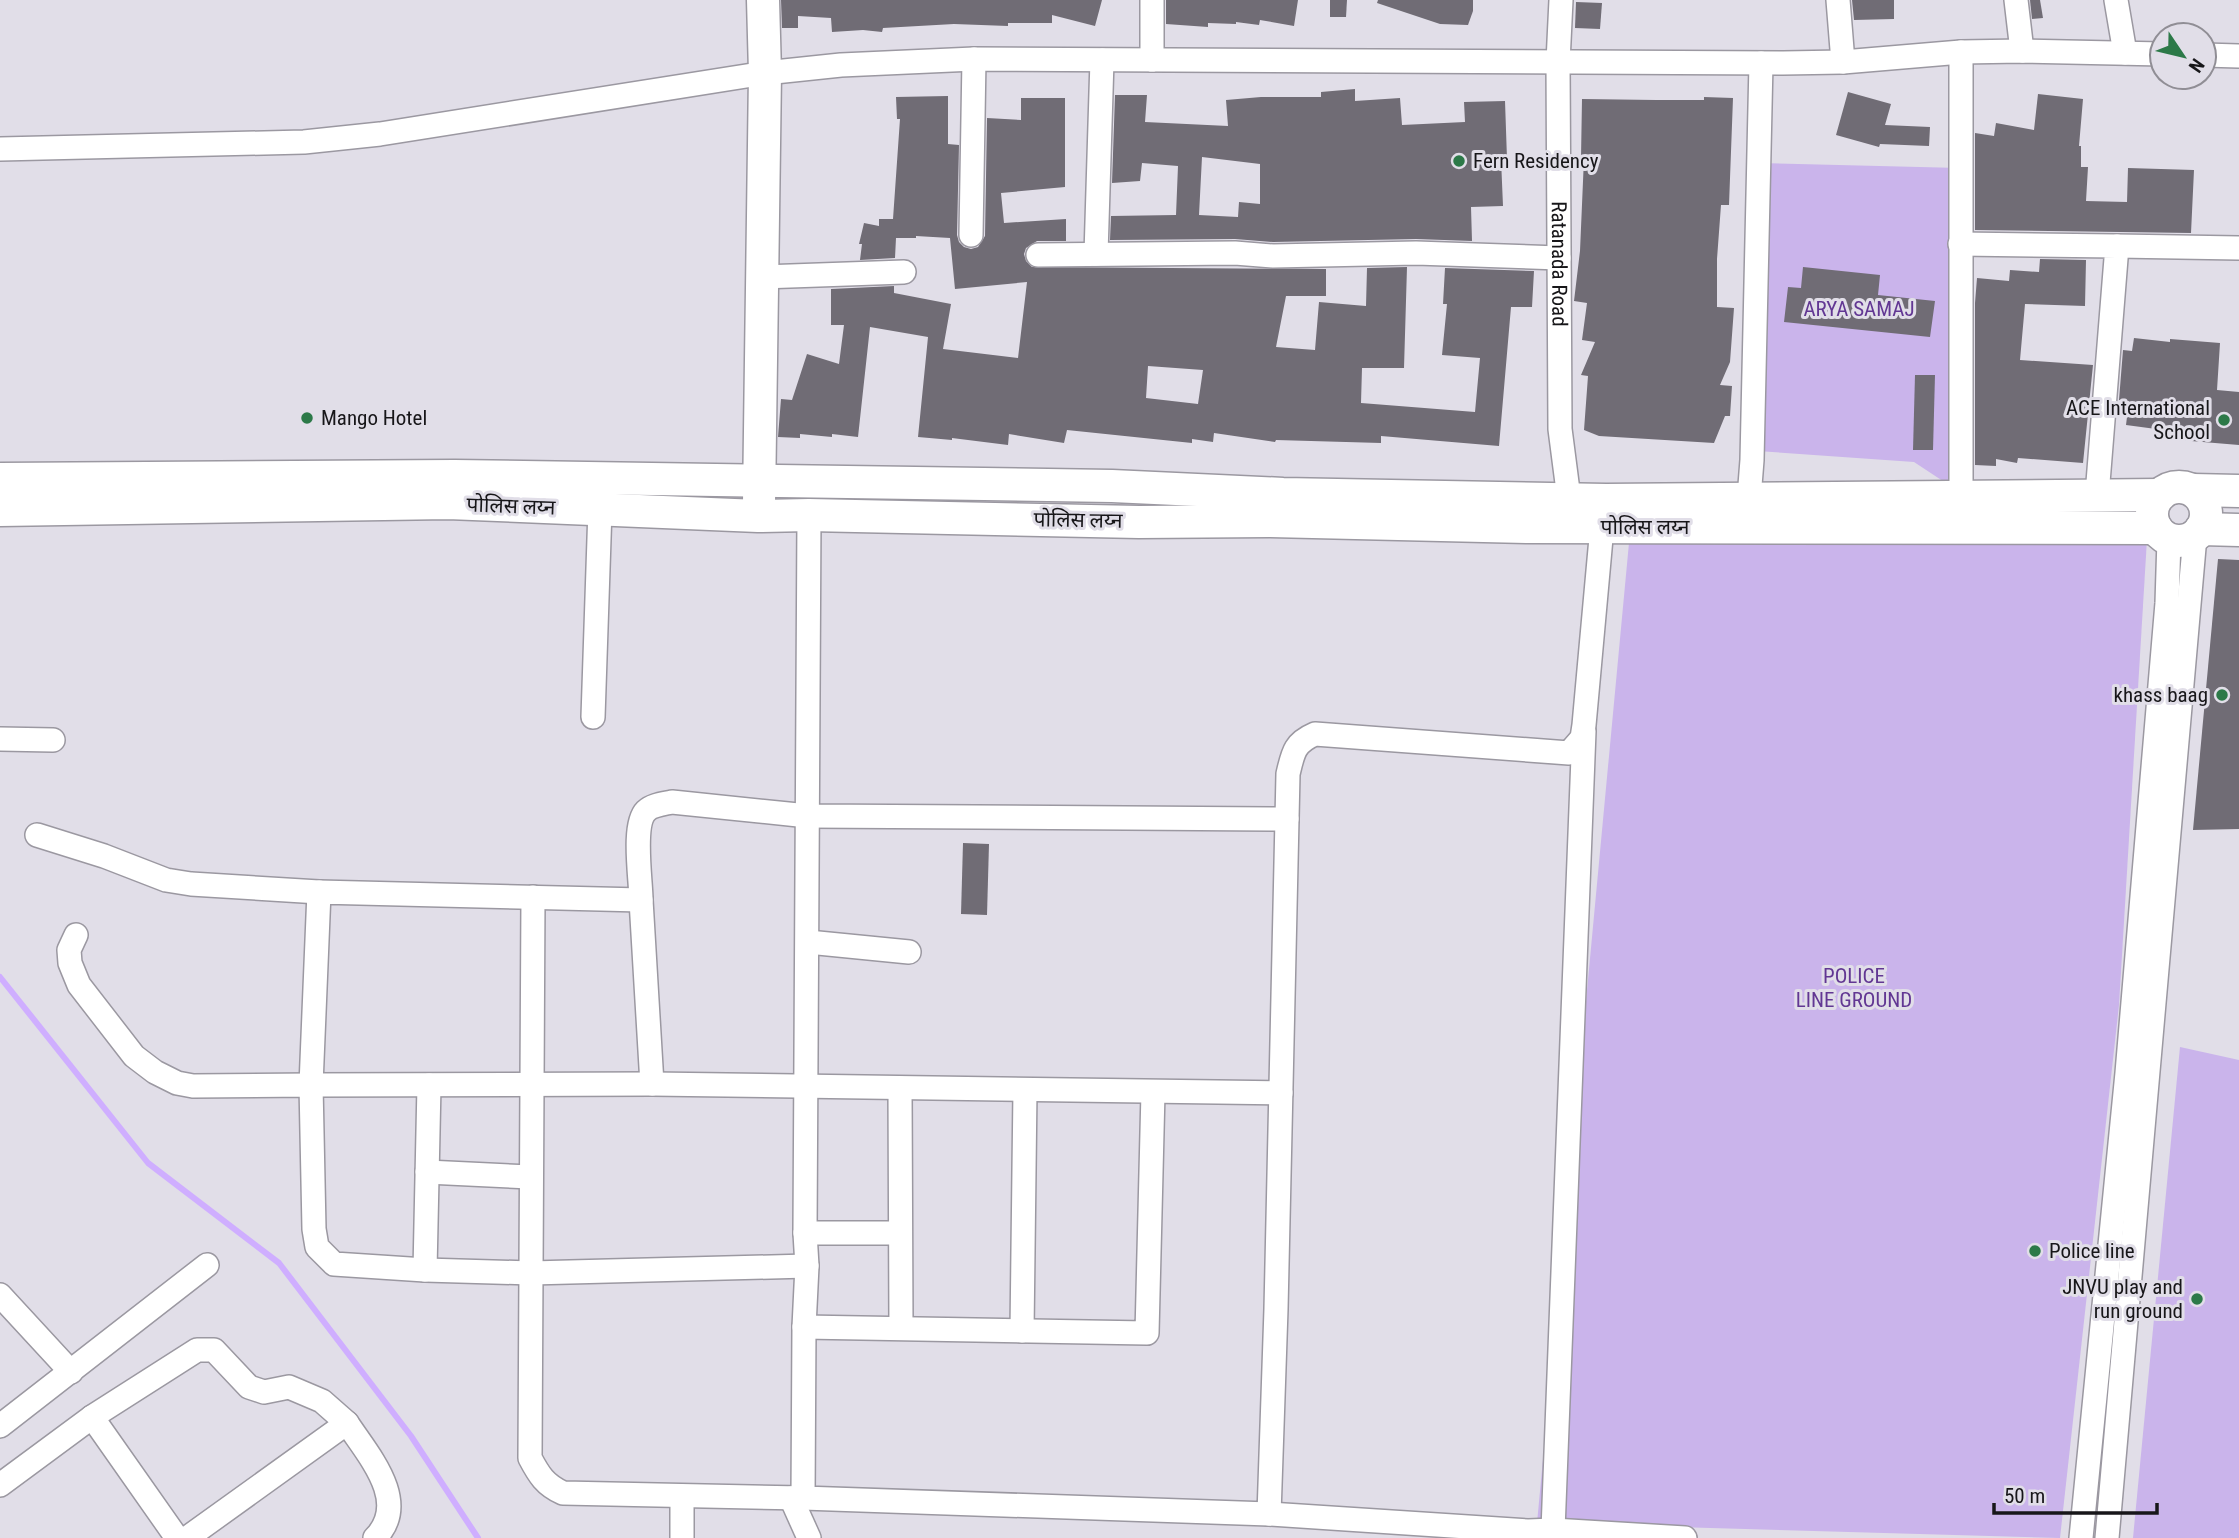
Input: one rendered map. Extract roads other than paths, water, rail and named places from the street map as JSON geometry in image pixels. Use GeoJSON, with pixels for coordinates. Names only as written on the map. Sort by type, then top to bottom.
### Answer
{"type":"FeatureCollection","features":[{"type":"Feature","properties":{"kind":"street"},"geometry":{"type":"LineString","coordinates":[[758,516],[765,74],[763,0]]}},
{"type":"Feature","properties":{"kind":"street"},"geometry":{"type":"LineString","coordinates":[[1152,61],[1153,0]]}},
{"type":"Feature","properties":{"kind":"street","name":"Ratanada Road"},"geometry":{"type":"LineString","coordinates":[[1553,1530],[1584,725],[1586,513],[1560,429],[1558,62],[1561,0]]}},
{"type":"Feature","properties":{"kind":"street"},"geometry":{"type":"LineString","coordinates":[[1838,0],[1843,62]]}},
{"type":"Feature","properties":{"kind":"street"},"geometry":{"type":"LineString","coordinates":[[2016,0],[2022,51]]}},
{"type":"Feature","properties":{"kind":"street"},"geometry":{"type":"LineString","coordinates":[[2116,0],[2125,53]]}},
{"type":"Feature","properties":{"kind":"street"},"geometry":{"type":"LineString","coordinates":[[0,149],[304,142],[380,134],[765,74],[842,65],[974,59],[1761,63],[1843,62],[1961,52],[2148,54]]}},
{"type":"Feature","properties":{"kind":"street"},"geometry":{"type":"LineString","coordinates":[[1961,52],[1961,496]]}},
{"type":"Feature","properties":{"kind":"street"},"geometry":{"type":"LineString","coordinates":[[2218,55],[2239,56]]}},
{"type":"Feature","properties":{"kind":"street"},"geometry":{"type":"LineString","coordinates":[[971,235],[974,59]]}},
{"type":"Feature","properties":{"kind":"street"},"geometry":{"type":"LineString","coordinates":[[1096,254],[1102,61]]}},
{"type":"Feature","properties":{"kind":"street"},"geometry":{"type":"LineString","coordinates":[[1749,498],[1761,63]]}},
{"type":"Feature","properties":{"kind":"street"},"geometry":{"type":"LineString","coordinates":[[1960,244],[2239,248]]}},
{"type":"Feature","properties":{"kind":"street"},"geometry":{"type":"LineString","coordinates":[[2096,495],[2117,246]]}},
{"type":"Feature","properties":{"kind":"street"},"geometry":{"type":"LineString","coordinates":[[1038,255],[1235,253],[1273,257],[1416,253],[1559,258]]}},
{"type":"Feature","properties":{"kind":"street"},"geometry":{"type":"LineString","coordinates":[[761,277],[904,272]]}},
{"type":"Feature","properties":{"kind":"street"},"geometry":{"type":"LineString","coordinates":[[0,479],[455,476],[1112,486],[1586,513],[1749,498],[2160,495],[2176,487],[2185,487],[2200,496],[2204,504],[2205,521],[2180,533]]}},
{"type":"Feature","properties":{"kind":"street"},"geometry":{"type":"LineString","coordinates":[[2193,491],[2239,491]]}},
{"type":"Feature","properties":{"kind":"street"},"geometry":{"type":"LineString","coordinates":[[2160,495],[2152,511],[2180,533]]}},
{"type":"Feature","properties":{"kind":"street","name":"पोलिस लय्न"},"geometry":{"type":"LineString","coordinates":[[0,510],[447,503],[758,516],[1139,522],[1586,513],[2180,533],[2239,530]]}},
{"type":"Feature","properties":{"kind":"street"},"geometry":{"type":"LineString","coordinates":[[593,717],[600,509]]}},
{"type":"Feature","properties":{"kind":"street"},"geometry":{"type":"LineString","coordinates":[[809,515],[807,1266],[797,1498],[809,1538]]}},
{"type":"Feature","properties":{"kind":"street"},"geometry":{"type":"LineString","coordinates":[[2081,1538],[2127,1073],[2167,603],[2180,533]]}},
{"type":"Feature","properties":{"kind":"street"},"geometry":{"type":"LineString","coordinates":[[2107,1538],[2180,533]]}},
{"type":"Feature","properties":{"kind":"street"},"geometry":{"type":"LineString","coordinates":[[1269,1514],[1288,774],[1294,751],[1302,740],[1315,734],[1569,753],[1582,738],[1584,725]]}},
{"type":"Feature","properties":{"kind":"street"},"geometry":{"type":"LineString","coordinates":[[0,740],[53,740]]}},
{"type":"Feature","properties":{"kind":"street"},"geometry":{"type":"LineString","coordinates":[[652,1084],[638,825],[645,812],[656,805],[672,802],[808,816],[1287,819]]}},
{"type":"Feature","properties":{"kind":"street"},"geometry":{"type":"LineString","coordinates":[[37,835],[104,856],[166,880],[191,884],[319,892],[641,900]]}},
{"type":"Feature","properties":{"kind":"street"},"geometry":{"type":"LineString","coordinates":[[319,892],[311,1085],[314,1229],[317,1247],[334,1264],[531,1273],[807,1266]]}},
{"type":"Feature","properties":{"kind":"street"},"geometry":{"type":"LineString","coordinates":[[533,897],[530,1458],[539,1477],[550,1487],[563,1493],[1269,1514],[1685,1538]]}},
{"type":"Feature","properties":{"kind":"street"},"geometry":{"type":"LineString","coordinates":[[76,935],[69,950],[70,963],[79,985],[134,1056],[155,1072],[177,1083],[193,1086],[652,1084],[1281,1093]]}},
{"type":"Feature","properties":{"kind":"street"},"geometry":{"type":"LineString","coordinates":[[808,942],[909,952]]}},
{"type":"Feature","properties":{"kind":"street"},"geometry":{"type":"LineString","coordinates":[[425,1270],[429,1085]]}},
{"type":"Feature","properties":{"kind":"street"},"geometry":{"type":"LineString","coordinates":[[900,1088],[901,1328]]}},
{"type":"Feature","properties":{"kind":"street"},"geometry":{"type":"LineString","coordinates":[[1022,1331],[1025,1090]]}},
{"type":"Feature","properties":{"kind":"street"},"geometry":{"type":"LineString","coordinates":[[804,1327],[1147,1333],[1153,1092]]}},
{"type":"Feature","properties":{"kind":"street"},"geometry":{"type":"LineString","coordinates":[[427,1172],[530,1177]]}},
{"type":"Feature","properties":{"kind":"street"},"geometry":{"type":"LineString","coordinates":[[805,1233],[900,1233]]}},
{"type":"Feature","properties":{"kind":"street"},"geometry":{"type":"LineString","coordinates":[[0,1426],[207,1265]]}},
{"type":"Feature","properties":{"kind":"street"},"geometry":{"type":"LineString","coordinates":[[0,1296],[71,1372]]}},
{"type":"Feature","properties":{"kind":"street"},"geometry":{"type":"LineString","coordinates":[[0,1485],[92,1418],[197,1350],[214,1350],[249,1387],[264,1392],[289,1387],[322,1401],[346,1423],[379,1471],[390,1496],[384,1535]]}},
{"type":"Feature","properties":{"kind":"street"},"geometry":{"type":"LineString","coordinates":[[92,1418],[177,1538]]}},
{"type":"Feature","properties":{"kind":"street"},"geometry":{"type":"LineString","coordinates":[[187,1538],[346,1423]]}},
{"type":"Feature","properties":{"kind":"street"},"geometry":{"type":"LineString","coordinates":[[682,1496],[682,1538]]}},
{"type":"Feature","properties":{"kind":"waterway"},"geometry":{"type":"LineString","coordinates":[[0,977],[148,1163],[279,1263],[411,1436],[478,1538]]}},
{"type":"Feature","properties":{"kind":"place","name":"Fern Residency"},"geometry":{"type":"Point","coordinates":[1459,161]}},
{"type":"Feature","properties":{"kind":"place","name":"Mango Hotel"},"geometry":{"type":"Point","coordinates":[307,418]}},
{"type":"Feature","properties":{"kind":"place","name":"ACE International School"},"geometry":{"type":"Point","coordinates":[2224,420]}},
{"type":"Feature","properties":{"kind":"place","name":"khass baag"},"geometry":{"type":"Point","coordinates":[2222,695]}},
{"type":"Feature","properties":{"kind":"place","name":"Police line"},"geometry":{"type":"Point","coordinates":[2035,1251]}},
{"type":"Feature","properties":{"kind":"place","name":"JNVU play and run ground"},"geometry":{"type":"Point","coordinates":[2197,1299]}},
{"type":"Feature","properties":{"kind":"park label","name":"ARYA SAMAJ"},"geometry":{"type":"Point","coordinates":[1859,309]}},
{"type":"Feature","properties":{"kind":"park label","name":"POLICE LINE GROUND"},"geometry":{"type":"Point","coordinates":[1854,988]}}]}
